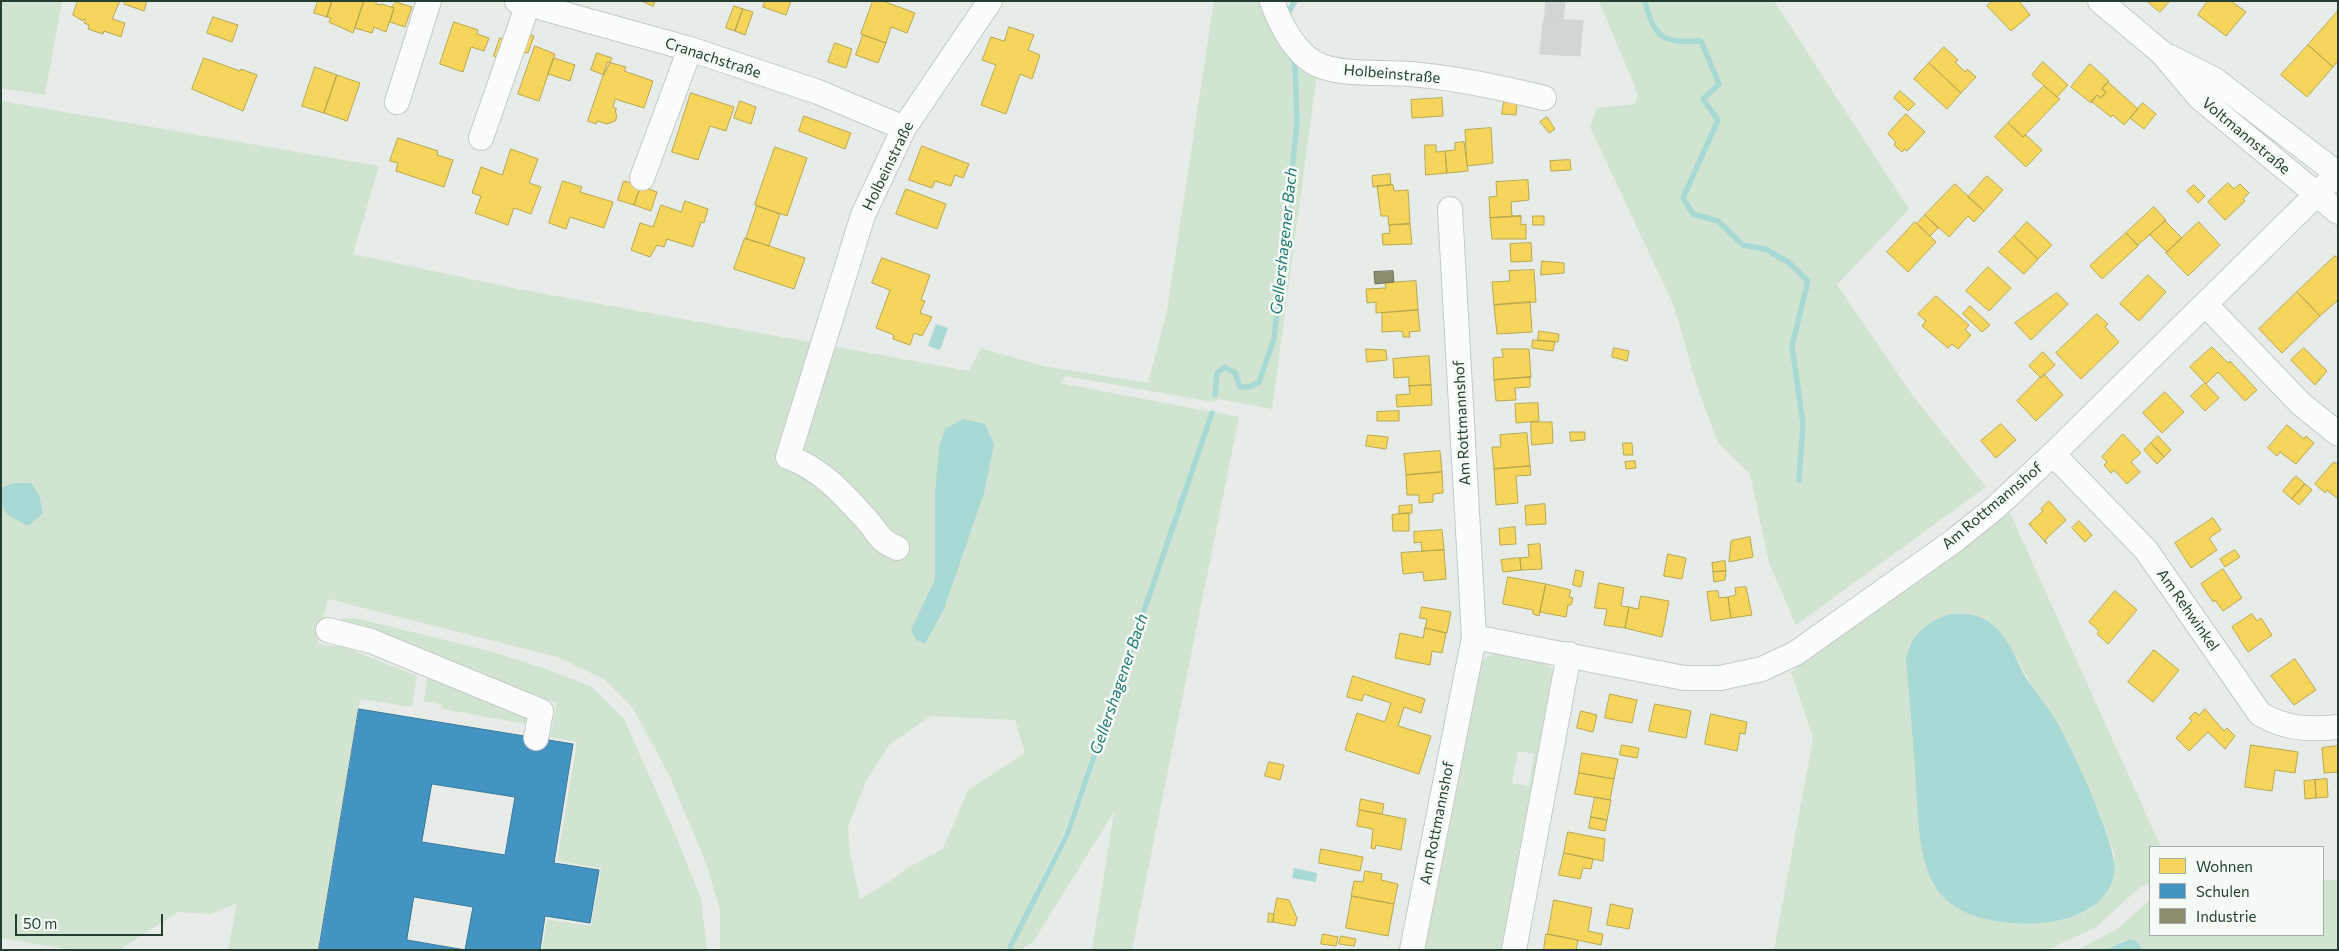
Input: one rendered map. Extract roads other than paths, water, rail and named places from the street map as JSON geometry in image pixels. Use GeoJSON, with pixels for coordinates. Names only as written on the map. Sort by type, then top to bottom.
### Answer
{"type":"FeatureCollection","features":[{"type":"Feature","properties":{"kind":"street"},"geometry":{"type":"LineString","coordinates":[[397,102],[429,1]]}},
{"type":"Feature","properties":{"kind":"street","name":"Holbeinstraße"},"geometry":{"type":"LineString","coordinates":[[897,548],[881,541],[870,524],[822,473],[788,457],[864,215],[904,128],[990,1]]}},
{"type":"Feature","properties":{"kind":"street","name":"Holbeinstraße"},"geometry":{"type":"LineString","coordinates":[[1272,1],[1276,13],[1304,56],[1321,66],[1337,70],[1420,74],[1544,98]]}},
{"type":"Feature","properties":{"kind":"street","name":"Voltmannstraße"},"geometry":{"type":"LineString","coordinates":[[2100,1],[2162,53],[2200,98],[2338,212]]}},
{"type":"Feature","properties":{"kind":"street"},"geometry":{"type":"LineString","coordinates":[[481,138],[522,3]]}},
{"type":"Feature","properties":{"kind":"street","name":"Cranachstraße"},"geometry":{"type":"LineString","coordinates":[[522,3],[690,49],[818,92],[904,128]]}},
{"type":"Feature","properties":{"kind":"street"},"geometry":{"type":"LineString","coordinates":[[642,178],[690,49]]}},
{"type":"Feature","properties":{"kind":"street","name":"Voltmannstraße"},"geometry":{"type":"LineString","coordinates":[[2162,53],[2215,80],[2337,174]]}},
{"type":"Feature","properties":{"kind":"street","name":"Am Rottmannshof"},"geometry":{"type":"LineString","coordinates":[[1474,637],[1569,654],[1684,678],[1720,678],[1762,669],[1796,653],[1955,540],[2053,454],[2337,174]]}},
{"type":"Feature","properties":{"kind":"street","name":"Am Rottmannshof"},"geometry":{"type":"LineString","coordinates":[[1412,950],[1474,637],[1450,209]]}},
{"type":"Feature","properties":{"kind":"street"},"geometry":{"type":"LineString","coordinates":[[2206,305],[2301,404],[2338,434]]}},
{"type":"Feature","properties":{"kind":"street","name":"Am Rehwinkel"},"geometry":{"type":"LineString","coordinates":[[2053,454],[2146,550],[2260,714],[2279,725],[2312,729],[2338,727]]}},
{"type":"Feature","properties":{"kind":"street"},"geometry":{"type":"LineString","coordinates":[[328,630],[371,641],[541,711],[536,738]]}},
{"type":"Feature","properties":{"kind":"street"},"geometry":{"type":"LineString","coordinates":[[1514,950],[1569,654]]}},
{"type":"Feature","properties":{"kind":"water"},"geometry":{"type":"Polygon","coordinates":[[[936,324],[948,328],[940,350],[928,346],[936,324]]]}},
{"type":"Feature","properties":{"kind":"water"},"geometry":{"type":"Polygon","coordinates":[[[963,419],[985,424],[994,444],[984,493],[944,609],[925,644],[916,640],[911,630],[935,579],[935,494],[939,447],[945,429],[963,419]]]}},
{"type":"Feature","properties":{"kind":"water"},"geometry":{"type":"Polygon","coordinates":[[[13,483],[31,483],[39,495],[43,513],[28,526],[6,513],[2,504],[1,488],[13,483]]]}},
{"type":"Feature","properties":{"kind":"water"},"geometry":{"type":"Polygon","coordinates":[[[1951,614],[1968,614],[1979,617],[1989,622],[2000,632],[2012,650],[2026,678],[2057,722],[2093,798],[2110,844],[2114,862],[2114,875],[2105,894],[2098,902],[2081,913],[2050,922],[2023,924],[1993,921],[1964,912],[1952,905],[1933,884],[1927,870],[1920,836],[1906,662],[1910,645],[1920,631],[1934,621],[1951,614]]]}},
{"type":"Feature","properties":{"kind":"water"},"geometry":{"type":"Polygon","coordinates":[[[1294,868],[1317,873],[1316,882],[1292,878],[1294,868]]]}},
{"type":"Feature","properties":{"kind":"water"},"geometry":{"type":"Polygon","coordinates":[[[2130,939],[2139,943],[2142,950],[2105,950],[2130,939]]]}},
{"type":"Feature","properties":{"kind":"waterway","name":"Gellershagener Bach"},"geometry":{"type":"LineString","coordinates":[[1288,13],[1295,1]]}},
{"type":"Feature","properties":{"kind":"waterway"},"geometry":{"type":"LineString","coordinates":[[1645,1],[1652,24],[1662,36],[1678,41],[1701,41],[1719,84],[1703,99],[1718,120],[1683,198],[1693,214],[1718,221],[1743,245],[1765,249],[1788,262],[1808,281],[1792,346],[1803,424],[1799,480]]}},
{"type":"Feature","properties":{"kind":"waterway","name":"Gellershagener Bach"},"geometry":{"type":"LineString","coordinates":[[1215,395],[1217,373],[1224,367],[1235,373],[1240,387],[1249,387],[1259,382],[1274,339],[1297,123],[1295,63],[1291,57]]}},
{"type":"Feature","properties":{"kind":"waterway","name":"Gellershagener Bach"},"geometry":{"type":"LineString","coordinates":[[1010,947],[1067,835],[1212,413]]}}]}
